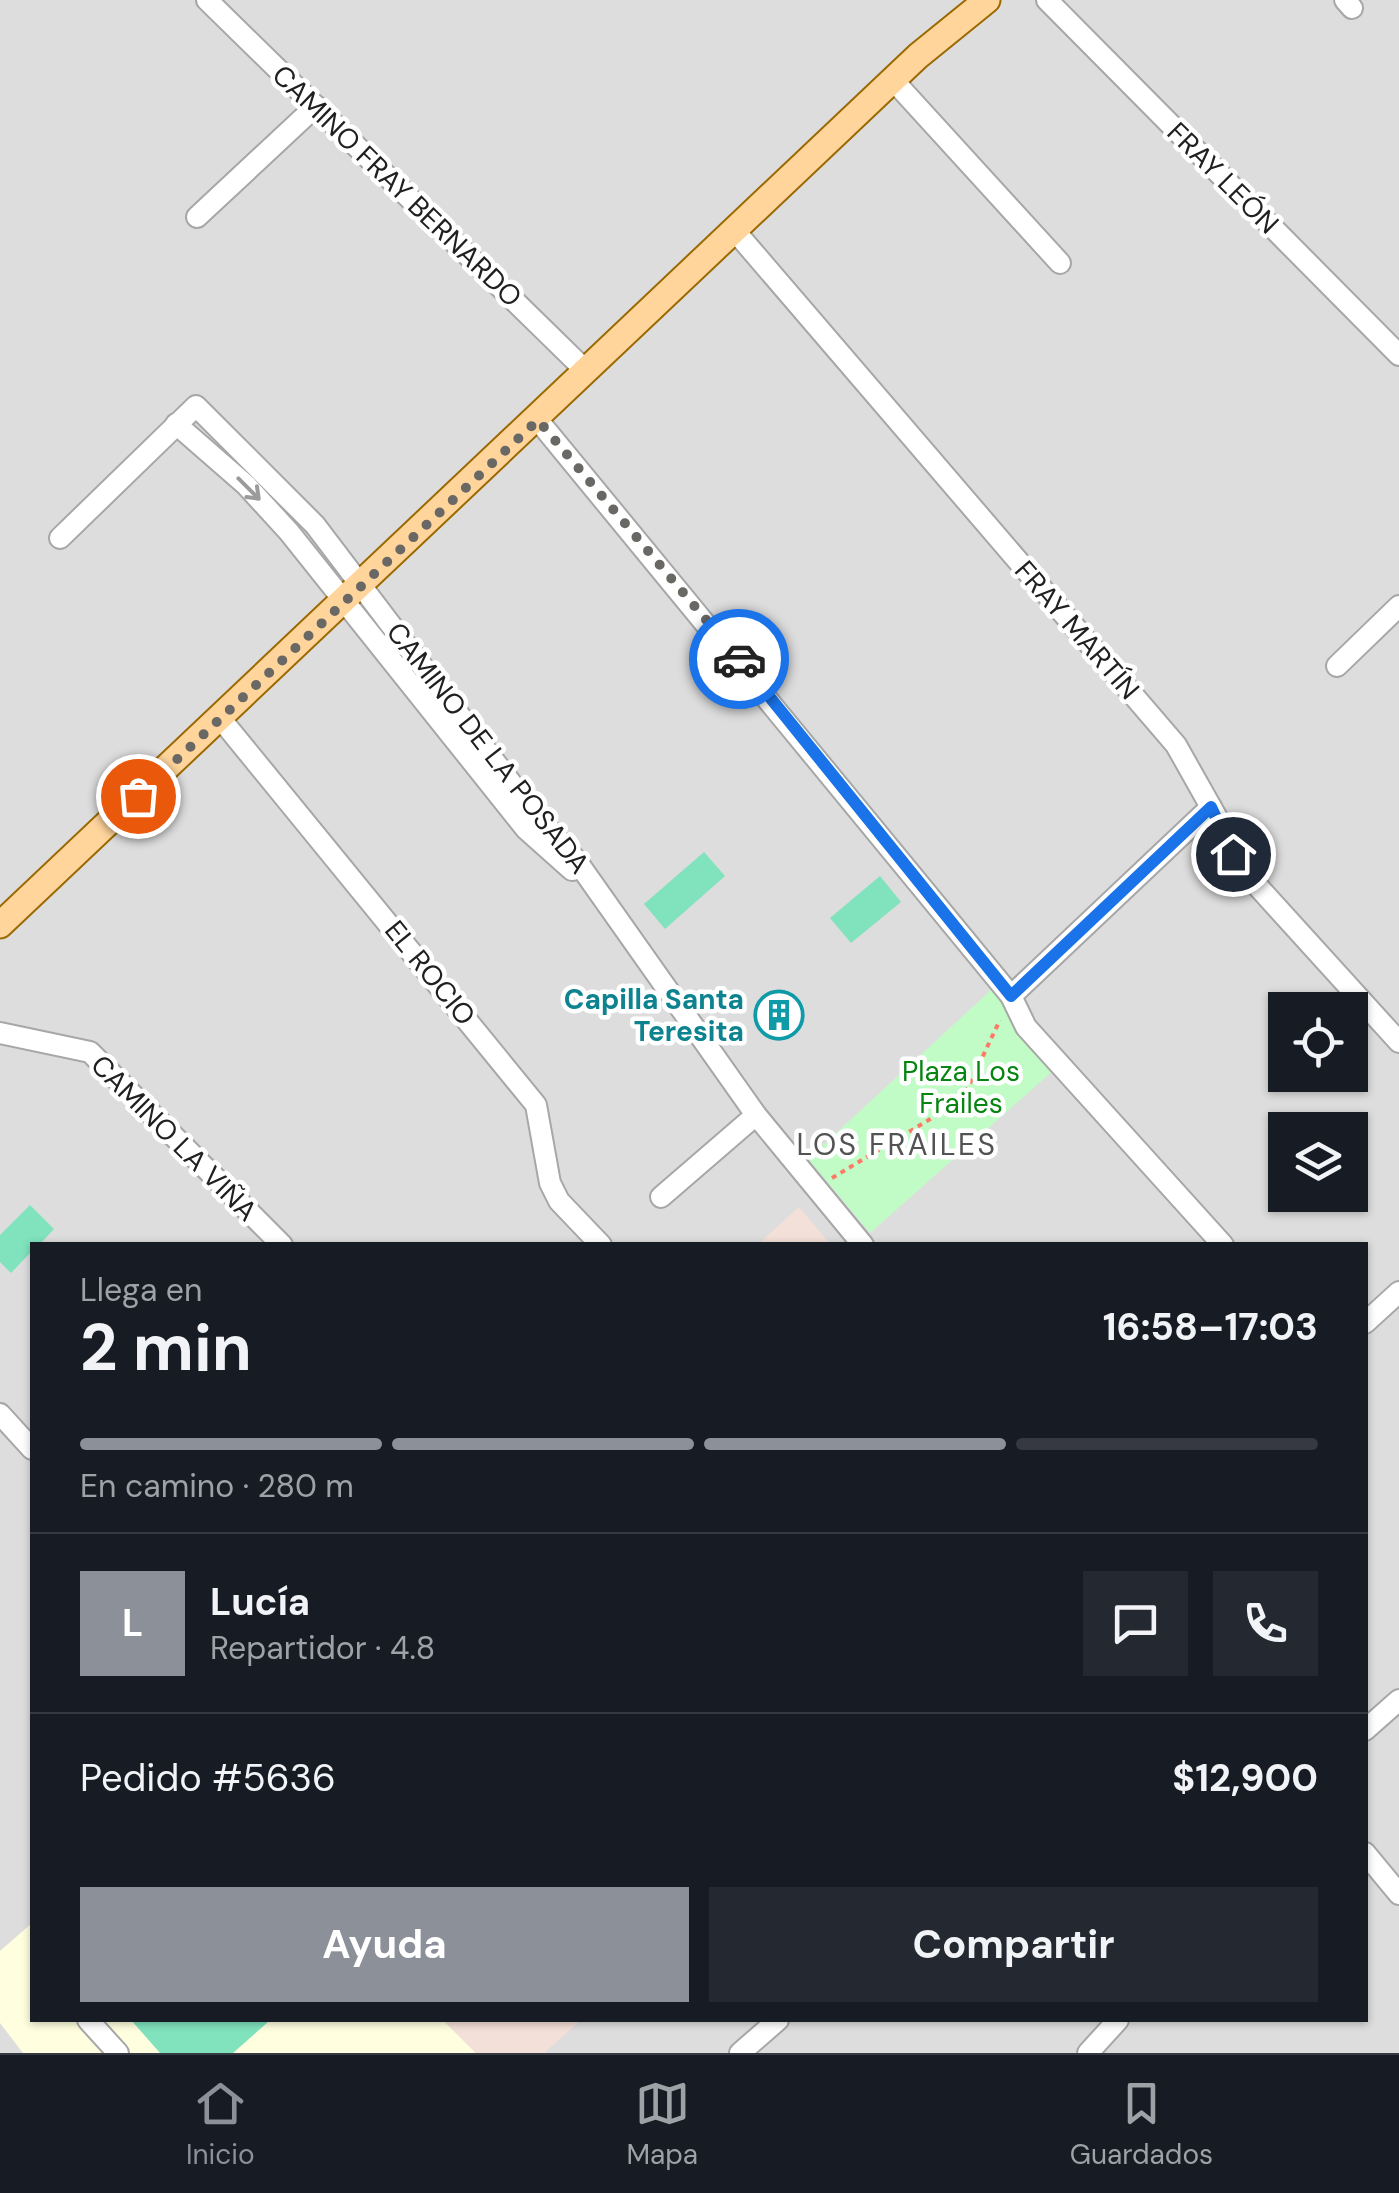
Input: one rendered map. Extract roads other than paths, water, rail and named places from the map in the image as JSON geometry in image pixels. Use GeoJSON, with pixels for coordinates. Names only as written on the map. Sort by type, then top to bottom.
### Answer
{"type":"FeatureCollection","features":[{"type":"Feature","properties":{"kind":"main road"},"geometry":{"type":"LineString","coordinates":[[0,925],[893,80],[986,0]]}},
{"type":"Feature","properties":{"kind":"street","name":"CAMINO FRAY BERNARDO"},"geometry":{"type":"LineString","coordinates":[[207,0],[587,372]]}},
{"type":"Feature","properties":{"kind":"street","name":"FRAY LEÓN"},"geometry":{"type":"LineString","coordinates":[[1047,0],[1399,355]]}},
{"type":"Feature","properties":{"kind":"street"},"geometry":{"type":"LineString","coordinates":[[893,80],[1060,263]]}},
{"type":"Feature","properties":{"kind":"street"},"geometry":{"type":"LineString","coordinates":[[197,216],[316,106]]}},
{"type":"Feature","properties":{"kind":"street","name":"FRAY MARTÍN"},"geometry":{"type":"LineString","coordinates":[[735,231],[1176,746],[1252,880],[1399,1042]]}},
{"type":"Feature","properties":{"kind":"street","name":"CAMINO DE LA POSADA"},"geometry":{"type":"LineString","coordinates":[[60,538],[196,406],[291,496],[406,683],[526,830],[598,889]]}},
{"type":"Feature","properties":{"kind":"street"},"geometry":{"type":"LineString","coordinates":[[538,420],[1011,996],[1026,1027],[1220,1242]]}},
{"type":"Feature","properties":{"kind":"street","name":"CAMINO DE LA POSADA"},"geometry":{"type":"LineString","coordinates":[[176,424],[246,485],[425,668],[533,812],[598,889],[756,1115],[860,1242]]}},
{"type":"Feature","properties":{"kind":"street"},"geometry":{"type":"LineString","coordinates":[[1337,666],[1399,606]]}},
{"type":"Feature","properties":{"kind":"street"},"geometry":{"type":"LineString","coordinates":[[406,683],[425,668]]}},
{"type":"Feature","properties":{"kind":"street","name":"EL ROCIO"},"geometry":{"type":"LineString","coordinates":[[220,718],[536,1105],[550,1183],[559,1201],[599,1242]]}},
{"type":"Feature","properties":{"kind":"street"},"geometry":{"type":"LineString","coordinates":[[1011,996],[1211,807]]}},
{"type":"Feature","properties":{"kind":"street","name":"CAMINO LA VIÑA"},"geometry":{"type":"LineString","coordinates":[[0,1033],[90,1052],[274,1242]]}},
{"type":"Feature","properties":{"kind":"street"},"geometry":{"type":"LineString","coordinates":[[661,1197],[756,1115]]}},
{"type":"Feature","properties":{"kind":"street"},"geometry":{"type":"LineString","coordinates":[[1368,1320],[1399,1292]]}},
{"type":"Feature","properties":{"kind":"street"},"geometry":{"type":"LineString","coordinates":[[0,1414],[30,1446]]}},
{"type":"Feature","properties":{"kind":"street"},"geometry":{"type":"LineString","coordinates":[[1368,1727],[1399,1700]]}},
{"type":"Feature","properties":{"kind":"street"},"geometry":{"type":"LineString","coordinates":[[1368,1857],[1399,1894]]}},
{"type":"Feature","properties":{"kind":"street"},"geometry":{"type":"LineString","coordinates":[[90,2022],[118,2053]]}},
{"type":"Feature","properties":{"kind":"street"},"geometry":{"type":"LineString","coordinates":[[740,2053],[776,2022]]}},
{"type":"Feature","properties":{"kind":"street"},"geometry":{"type":"LineString","coordinates":[[1088,2053],[1116,2022]]}},
{"type":"Feature","properties":{"kind":"place","name":"Capilla Santa Teresita"},"geometry":{"type":"Point","coordinates":[779,1015]}},
{"type":"Feature","properties":{"kind":"district","name":"LOS FRAILES"},"geometry":{"type":"Point","coordinates":[897,1144]}},
{"type":"Feature","properties":{"kind":"park label","name":"Plaza Los Frailes"},"geometry":{"type":"Point","coordinates":[961,1087]}}]}
